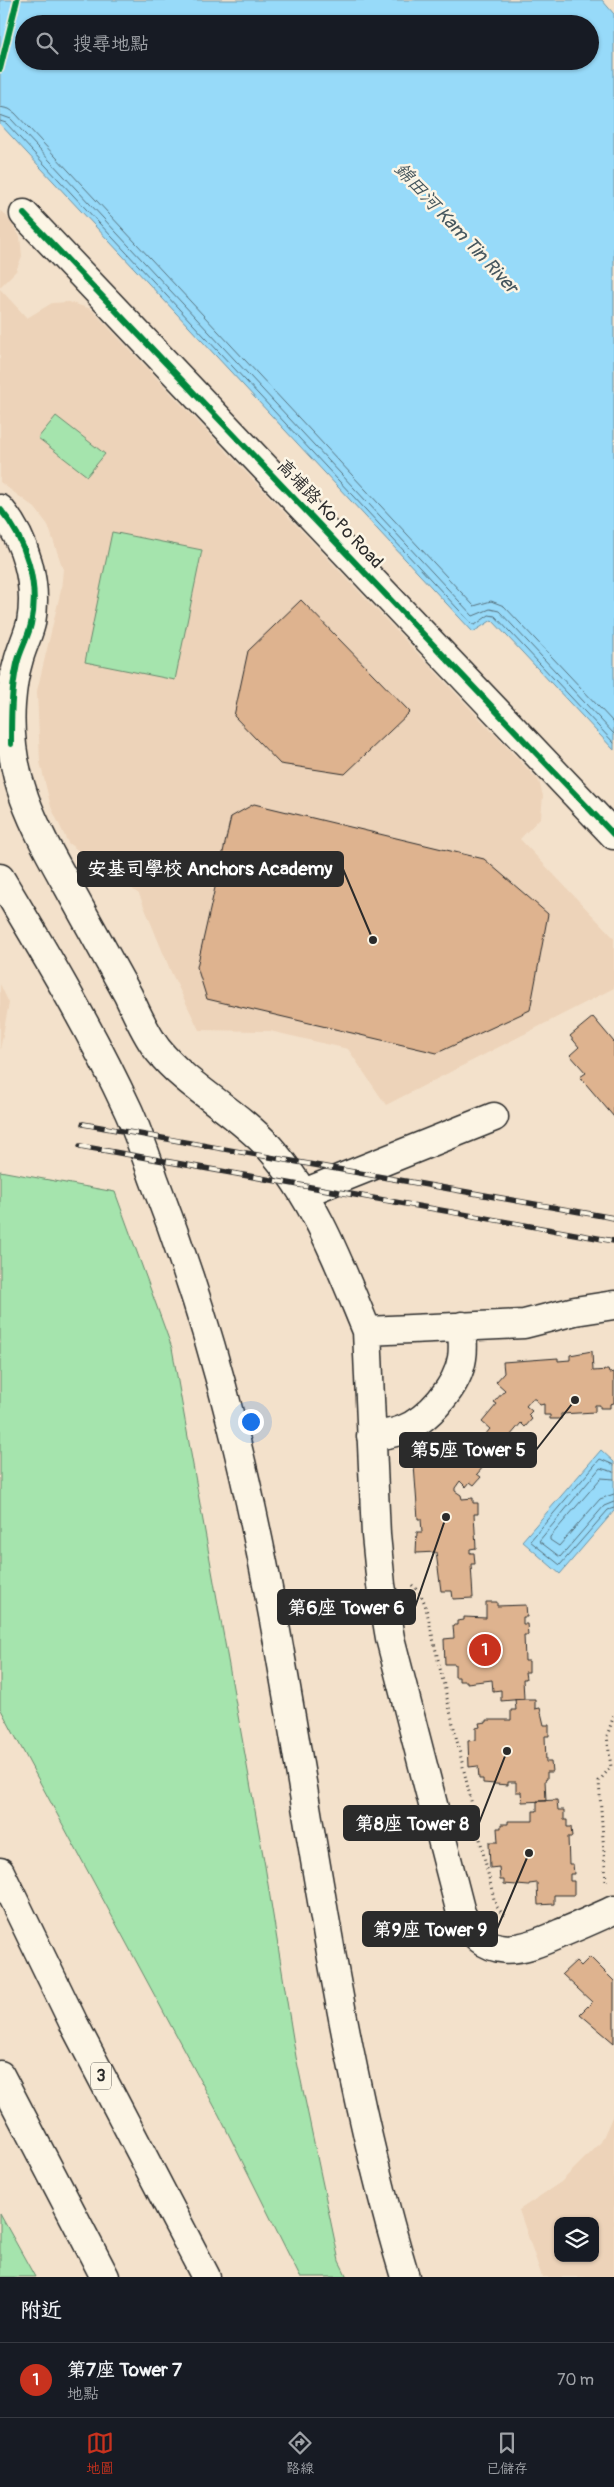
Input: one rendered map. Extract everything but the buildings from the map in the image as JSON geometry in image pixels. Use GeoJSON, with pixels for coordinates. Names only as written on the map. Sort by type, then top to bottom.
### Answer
{"type":"FeatureCollection","features":[{"type":"Feature","properties":{"kind":"main road","name":"高埔路 Ko Po Road"},"geometry":{"type":"LineString","coordinates":[[24,214],[614,835]]}},
{"type":"Feature","properties":{"kind":"main road"},"geometry":{"type":"LineString","coordinates":[[0,509],[17,534],[32,578],[31,624],[17,663],[6,748],[33,823],[128,995],[141,1023],[157,1049],[190,1082],[240,1120],[268,1146],[304,1193],[328,1237],[367,1331],[376,1535],[390,1638],[461,1913],[475,1934],[496,1948],[523,1949],[610,1898]]}},
{"type":"Feature","properties":{"kind":"main road"},"geometry":{"type":"LineString","coordinates":[[0,878],[43,948],[128,1112],[174,1231],[208,1333],[233,1426],[267,1581],[333,1960],[367,2133],[405,2277]]}},
{"type":"Feature","properties":{"kind":"main road"},"geometry":{"type":"LineString","coordinates":[[304,1193],[494,1117]]}},
{"type":"Feature","properties":{"kind":"main road"},"geometry":{"type":"LineString","coordinates":[[367,1331],[524,1324],[575,1311],[614,1305]]}},
{"type":"Feature","properties":{"kind":"main road"},"geometry":{"type":"LineString","coordinates":[[371,1436],[387,1434],[416,1422],[428,1412],[449,1387],[457,1373],[462,1358],[462,1326]]}},
{"type":"Feature","properties":{"kind":"main road","name":"3"},"geometry":{"type":"LineString","coordinates":[[0,1872],[75,2026],[206,2277]]}},
{"type":"Feature","properties":{"kind":"main road"},"geometry":{"type":"LineString","coordinates":[[0,2076],[105,2277]]}},
{"type":"Feature","properties":{"kind":"path"},"geometry":{"type":"LineString","coordinates":[[409,1581],[420,1593],[425,1604],[494,1899],[503,1915],[511,1920]]}},
{"type":"Feature","properties":{"kind":"path"},"geometry":{"type":"LineString","coordinates":[[610,1898],[598,1781],[611,1767],[608,1736],[614,1715]]}},
{"type":"Feature","properties":{"kind":"shaded area"},"geometry":{"type":"Polygon","coordinates":[[[0,211],[5,214],[20,236],[22,256],[16,271],[0,287],[0,211]]]}},
{"type":"Feature","properties":{"kind":"shaded area"},"geometry":{"type":"Polygon","coordinates":[[[0,289],[27,318],[52,303],[69,302],[91,309],[539,781],[543,796],[541,817],[520,839],[614,938],[614,988],[386,1105],[348,1049],[270,1031],[199,1030],[171,972],[139,894],[68,843],[51,807],[40,762],[37,691],[61,590],[63,569],[48,525],[35,508],[0,482],[0,289]]]}},
{"type":"Feature","properties":{"kind":"shaded area"},"geometry":{"type":"Polygon","coordinates":[[[0,984],[9,1003],[0,1050],[0,984]]]}},
{"type":"Feature","properties":{"kind":"shaded area"},"geometry":{"type":"Polygon","coordinates":[[[614,2113],[614,2277],[542,2277],[519,2210],[561,2182],[601,2142],[614,2113]]]}},
{"type":"Feature","properties":{"kind":"green space"},"geometry":{"type":"Polygon","coordinates":[[[56,416],[105,454],[87,476],[38,438],[56,416]]]}},
{"type":"Feature","properties":{"kind":"green space"},"geometry":{"type":"Polygon","coordinates":[[[112,532],[202,550],[175,680],[85,662],[112,532]]]}},
{"type":"Feature","properties":{"kind":"green space"},"geometry":{"type":"Polygon","coordinates":[[[0,1171],[115,1192],[172,1348],[265,1866],[296,2057],[339,2261],[347,2277],[300,2277],[219,2115],[0,1708],[0,1171]]]}},
{"type":"Feature","properties":{"kind":"green space"},"geometry":{"type":"Polygon","coordinates":[[[0,2214],[35,2277],[0,2277],[0,2214]]]}},
{"type":"Feature","properties":{"kind":"water","name":"錦田河 Kam Tin River"},"geometry":{"type":"Polygon","coordinates":[[[0,0],[602,0],[614,14],[614,750],[492,620],[473,632],[0,124],[0,0]]]}},
{"type":"Feature","properties":{"kind":"water"},"geometry":{"type":"Polygon","coordinates":[[[601,1450],[614,1462],[614,1511],[560,1574],[522,1541],[601,1450]]]}},
{"type":"Feature","properties":{"kind":"railway"},"geometry":{"type":"LineString","coordinates":[[83,1124],[614,1218]]}},
{"type":"Feature","properties":{"kind":"railway"},"geometry":{"type":"LineString","coordinates":[[80,1146],[614,1241]]}},
{"type":"Feature","properties":{"kind":"cycle path"},"geometry":{"type":"LineString","coordinates":[[0,69],[17,0]]}},
{"type":"Feature","properties":{"kind":"cycle path"},"geometry":{"type":"LineString","coordinates":[[24,214],[614,835]]}},
{"type":"Feature","properties":{"kind":"cycle path"},"geometry":{"type":"LineString","coordinates":[[0,509],[24,548],[29,563],[34,594],[31,624],[18,659],[15,674],[11,744]]}},
{"type":"Feature","properties":{"kind":"place","name":"安基司學校 Anchors Academy"},"geometry":{"type":"Point","coordinates":[373,940]}},
{"type":"Feature","properties":{"kind":"place","name":"第5座 Tower 5"},"geometry":{"type":"Point","coordinates":[575,1400]}},
{"type":"Feature","properties":{"kind":"place","name":"第6座 Tower 6"},"geometry":{"type":"Point","coordinates":[446,1517]}},
{"type":"Feature","properties":{"kind":"place","name":"第7座 Tower 7"},"geometry":{"type":"Point","coordinates":[485,1650]}},
{"type":"Feature","properties":{"kind":"place","name":"第8座 Tower 8"},"geometry":{"type":"Point","coordinates":[507,1751]}},
{"type":"Feature","properties":{"kind":"place","name":"第9座 Tower 9"},"geometry":{"type":"Point","coordinates":[529,1853]}}]}
